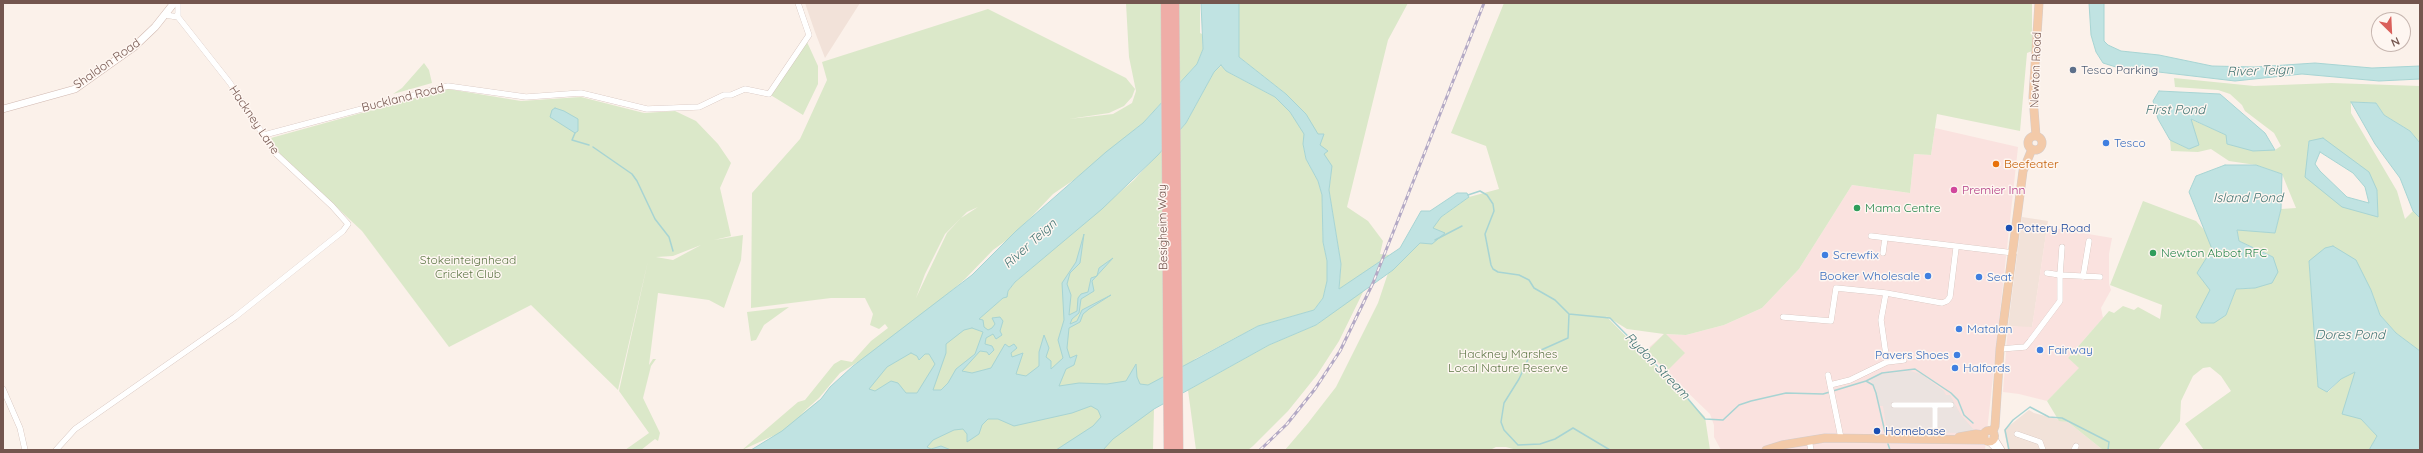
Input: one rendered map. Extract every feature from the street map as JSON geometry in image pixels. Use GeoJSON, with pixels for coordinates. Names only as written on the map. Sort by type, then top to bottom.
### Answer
{"type":"FeatureCollection","features":[{"type":"Feature","properties":{"kind":"highway","name":"Besigheim Way"},"geometry":{"type":"LineString","coordinates":[[1166,3],[1170,54],[1175,449]]}},
{"type":"Feature","properties":{"kind":"highway","name":"Besigheim Way"},"geometry":{"type":"LineString","coordinates":[[1170,54],[1174,3]]}},
{"type":"Feature","properties":{"kind":"main road","name":"Newton Road"},"geometry":{"type":"LineString","coordinates":[[1989,436],[1989,423],[1994,418],[2000,349],[2014,253],[2023,171],[2032,149],[2028,142],[2031,137],[2036,136],[2033,97],[2039,3]]}},
{"type":"Feature","properties":{"kind":"main road"},"geometry":{"type":"LineString","coordinates":[[1766,450],[1809,440],[1841,438],[1957,438],[1976,434],[1989,436]]}},
{"type":"Feature","properties":{"kind":"street","name":"Shaldon Road"},"geometry":{"type":"LineString","coordinates":[[3,109],[75,89],[134,47],[165,15],[174,3]]}},
{"type":"Feature","properties":{"kind":"street"},"geometry":{"type":"LineString","coordinates":[[165,15],[178,17],[178,3]]}},
{"type":"Feature","properties":{"kind":"street","name":"Buckland Road"},"geometry":{"type":"LineString","coordinates":[[264,135],[448,86],[526,97],[581,93],[647,109],[699,106],[724,95],[732,95],[745,89],[769,94],[809,35],[798,3]]}},
{"type":"Feature","properties":{"kind":"street","name":"Hackney Lane"},"geometry":{"type":"LineString","coordinates":[[56,450],[75,429],[235,317],[343,231],[348,224],[275,153],[230,83],[178,17]]}},
{"type":"Feature","properties":{"kind":"street"},"geometry":{"type":"LineString","coordinates":[[1871,236],[1956,248],[2014,253]]}},
{"type":"Feature","properties":{"kind":"street"},"geometry":{"type":"LineString","coordinates":[[1883,253],[1885,238]]}},
{"type":"Feature","properties":{"kind":"street"},"geometry":{"type":"LineString","coordinates":[[2083,277],[2089,241]]}},
{"type":"Feature","properties":{"kind":"street"},"geometry":{"type":"LineString","coordinates":[[2000,349],[2025,347],[2060,301],[2062,247]]}},
{"type":"Feature","properties":{"kind":"street"},"geometry":{"type":"LineString","coordinates":[[1783,317],[1831,320],[1836,288],[1886,293],[1936,302],[1947,301],[1950,297],[1956,248]]}},
{"type":"Feature","properties":{"kind":"street"},"geometry":{"type":"LineString","coordinates":[[2047,273],[2083,277],[2100,277]]}},
{"type":"Feature","properties":{"kind":"street"},"geometry":{"type":"LineString","coordinates":[[1886,293],[1881,320],[1887,362]]}},
{"type":"Feature","properties":{"kind":"street"},"geometry":{"type":"LineString","coordinates":[[1830,384],[1850,380],[1887,362],[1904,360]]}},
{"type":"Feature","properties":{"kind":"street"},"geometry":{"type":"LineString","coordinates":[[1828,375],[1841,438]]}},
{"type":"Feature","properties":{"kind":"street"},"geometry":{"type":"LineString","coordinates":[[3,389],[20,428],[25,450]]}},
{"type":"Feature","properties":{"kind":"street"},"geometry":{"type":"LineString","coordinates":[[1894,405],[1951,405]]}},
{"type":"Feature","properties":{"kind":"street"},"geometry":{"type":"LineString","coordinates":[[1934,438],[1935,405]]}},
{"type":"Feature","properties":{"kind":"street"},"geometry":{"type":"LineString","coordinates":[[2017,434],[2040,442],[2043,450]]}},
{"type":"Feature","properties":{"kind":"street"},"geometry":{"type":"LineString","coordinates":[[1989,436],[1998,450]]}},
{"type":"Feature","properties":{"kind":"street"},"geometry":{"type":"LineString","coordinates":[[1989,436],[2001,450]]}},
{"type":"Feature","properties":{"kind":"street"},"geometry":{"type":"LineString","coordinates":[[1809,440],[1811,450]]}},
{"type":"Feature","properties":{"kind":"shaded area"},"geometry":{"type":"Polygon","coordinates":[[[805,3],[860,3],[825,58],[815,32],[805,3]]]}},
{"type":"Feature","properties":{"kind":"shaded area"},"geometry":{"type":"Polygon","coordinates":[[[1935,128],[2018,147],[1985,450],[1721,450],[1714,437],[1714,425],[1710,414],[1645,351],[1664,334],[1686,335],[1724,325],[1762,308],[1799,269],[1852,185],[1910,193],[1914,154],[1931,155],[1935,128]]]}},
{"type":"Feature","properties":{"kind":"shaded area"},"geometry":{"type":"Polygon","coordinates":[[[2022,217],[2048,221],[2032,328],[2008,326],[2022,217]]]}},
{"type":"Feature","properties":{"kind":"shaded area"},"geometry":{"type":"Polygon","coordinates":[[[2047,227],[2112,238],[2109,254],[2109,284],[2111,290],[2101,308],[2103,318],[2068,358],[2080,368],[2047,401],[2019,394],[2003,392],[2008,326],[2032,327],[2047,227]]]}},
{"type":"Feature","properties":{"kind":"shaded area"},"geometry":{"type":"Polygon","coordinates":[[[1910,371],[1921,374],[1944,391],[1946,395],[1950,395],[1961,415],[1974,430],[1963,433],[1887,432],[1883,406],[1880,406],[1876,389],[1870,380],[1882,374],[1910,371]]]}},
{"type":"Feature","properties":{"kind":"shaded area"},"geometry":{"type":"Polygon","coordinates":[[[2029,410],[2034,413],[2068,422],[2103,450],[2008,450],[2004,430],[2029,410]]]}},
{"type":"Feature","properties":{"kind":"green space"},"geometry":{"type":"Polygon","coordinates":[[[1126,3],[1162,3],[1161,84],[1178,64],[1178,3],[1200,3],[1200,33],[1202,34],[1203,49],[1197,64],[1143,123],[1081,175],[1053,194],[1015,234],[993,250],[965,279],[807,418],[751,450],[775,435],[742,450],[798,402],[805,400],[834,364],[841,360],[852,362],[871,341],[888,328],[885,324],[879,329],[870,325],[873,314],[865,298],[831,298],[751,308],[752,193],[800,139],[827,80],[822,62],[988,9],[1126,78],[1135,89],[1132,97],[1124,106],[1109,113],[1069,119],[1113,114],[1132,103],[1136,91],[1129,57],[1126,3]],[[978,207],[967,212],[961,218],[978,207]],[[961,218],[945,234],[925,274],[916,298],[947,233],[961,218]],[[861,360],[840,373],[819,398],[800,415],[821,399],[830,387],[861,360]]]}},
{"type":"Feature","properties":{"kind":"green space"},"geometry":{"type":"Polygon","coordinates":[[[1239,3],[1408,3],[1388,40],[1347,207],[1368,221],[1383,241],[1380,254],[1390,255],[1339,290],[1341,264],[1329,190],[1331,175],[1306,114],[1286,94],[1239,57],[1239,3]]]}},
{"type":"Feature","properties":{"kind":"green space","name":"Hackney Marshes Local Nature Reserve"},"geometry":{"type":"Polygon","coordinates":[[[1504,3],[2032,3],[2032,51],[2027,53],[2020,131],[1937,114],[1931,155],[1914,154],[1910,193],[1852,185],[1799,269],[1762,308],[1724,325],[1686,335],[1666,334],[1685,353],[1667,371],[1647,351],[1664,334],[1627,329],[1606,316],[1705,417],[1710,450],[1517,450],[1506,447],[1496,447],[1490,450],[1285,450],[1336,387],[1378,303],[1388,273],[1420,243],[1444,233],[1432,228],[1441,217],[1469,197],[1499,189],[1486,146],[1451,133],[1504,3]]]}},
{"type":"Feature","properties":{"kind":"green space"},"geometry":{"type":"Polygon","coordinates":[[[807,42],[818,66],[818,84],[803,115],[769,94],[807,42]]]}},
{"type":"Feature","properties":{"kind":"green space"},"geometry":{"type":"Polygon","coordinates":[[[424,63],[429,70],[432,83],[393,94],[402,88],[424,63]]]}},
{"type":"Feature","properties":{"kind":"green space"},"geometry":{"type":"Polygon","coordinates":[[[1222,65],[1226,71],[1275,97],[1290,112],[1305,134],[1303,144],[1306,159],[1318,181],[1322,195],[1323,242],[1327,261],[1327,282],[1323,298],[1314,310],[1258,326],[1195,359],[1174,397],[1154,409],[1153,450],[808,450],[905,346],[987,311],[1003,298],[1015,282],[1134,180],[1186,123],[1214,72],[1222,65]]]}},
{"type":"Feature","properties":{"kind":"green space"},"geometry":{"type":"Polygon","coordinates":[[[2174,78],[2254,86],[2332,83],[2420,86],[2420,143],[2410,131],[2384,115],[2376,103],[2351,102],[2351,113],[2397,191],[2405,219],[2413,211],[2420,218],[2420,351],[2396,333],[2380,315],[2371,290],[2309,262],[2318,387],[2328,392],[2341,379],[2356,371],[2351,389],[2361,419],[2377,436],[2369,450],[2204,450],[2185,424],[2231,391],[2221,376],[2210,367],[2203,368],[2193,376],[2181,401],[2180,421],[2158,450],[2103,450],[2068,422],[2059,421],[2047,401],[2079,368],[2068,358],[2109,311],[2114,313],[2123,306],[2134,310],[2138,307],[2160,319],[2162,305],[2110,285],[2143,201],[2196,221],[2207,233],[2212,249],[2197,273],[2211,290],[2196,317],[2226,315],[2236,289],[2255,288],[2273,257],[2239,241],[2237,229],[2275,233],[2281,209],[2296,208],[2282,174],[2256,165],[2229,161],[2211,149],[2198,152],[2171,151],[2170,140],[2189,149],[2190,119],[2227,135],[2227,144],[2275,150],[2281,146],[2274,133],[2245,111],[2242,105],[2230,94],[2218,90],[2175,87],[2174,78]],[[2309,141],[2306,177],[2378,217],[2377,190],[2309,141]]]}},
{"type":"Feature","properties":{"kind":"green space","name":"Stokeinteignhead Cricket Club"},"geometry":{"type":"Polygon","coordinates":[[[448,89],[521,101],[581,97],[644,113],[675,111],[696,121],[718,144],[731,163],[720,188],[731,236],[714,240],[743,235],[741,260],[724,308],[709,300],[658,293],[649,365],[653,359],[656,359],[651,366],[643,398],[660,433],[658,441],[655,439],[641,450],[625,450],[649,433],[619,391],[648,261],[618,390],[531,305],[449,347],[362,231],[280,154],[271,138],[448,89]],[[701,245],[673,256],[656,257],[673,260],[701,245]]]}},
{"type":"Feature","properties":{"kind":"green space"},"geometry":{"type":"Polygon","coordinates":[[[1365,288],[1339,341],[1317,375],[1288,411],[1253,446],[1248,450],[1196,450],[1188,390],[1269,345],[1316,325],[1365,288]]]}},
{"type":"Feature","properties":{"kind":"green space"},"geometry":{"type":"Polygon","coordinates":[[[789,307],[764,325],[756,340],[751,341],[747,312],[789,307]]]}},
{"type":"Feature","properties":{"kind":"water"},"geometry":{"type":"Polygon","coordinates":[[[1201,3],[1239,3],[1239,57],[1286,94],[1306,114],[1318,134],[1324,134],[1320,145],[1328,151],[1324,154],[1332,166],[1329,190],[1341,264],[1339,289],[1400,248],[1421,211],[1430,211],[1457,193],[1467,193],[1469,197],[1441,217],[1433,228],[1445,233],[1432,244],[1420,243],[1393,270],[1316,325],[1269,345],[1154,409],[1113,439],[1103,450],[1056,450],[1093,426],[1101,417],[1098,410],[1091,406],[1072,413],[1014,426],[998,419],[988,419],[982,425],[979,434],[967,442],[967,434],[963,429],[954,430],[933,440],[927,447],[931,449],[941,446],[951,450],[751,450],[782,431],[821,399],[830,387],[853,366],[972,275],[1016,231],[1106,152],[1143,123],[1197,64],[1203,49],[1201,3]],[[1221,65],[1214,72],[1186,123],[1158,155],[1102,209],[1015,282],[1008,291],[1007,297],[1003,298],[979,319],[983,320],[984,327],[988,330],[995,324],[992,318],[1000,317],[1003,321],[1000,331],[1002,335],[996,339],[993,334],[986,338],[985,344],[992,346],[994,350],[989,355],[987,352],[980,351],[962,371],[972,373],[991,368],[1005,344],[1009,347],[1014,344],[1017,348],[1011,353],[1012,357],[1023,353],[1016,374],[1026,376],[1039,366],[1039,352],[1044,335],[1049,348],[1046,357],[1051,361],[1051,369],[1063,358],[1058,340],[1064,320],[1062,283],[1076,262],[1084,234],[1080,263],[1070,273],[1067,284],[1071,295],[1069,315],[1077,311],[1078,298],[1081,294],[1088,292],[1091,278],[1096,276],[1092,281],[1094,291],[1081,299],[1079,313],[1072,319],[1070,324],[1077,321],[1082,310],[1111,295],[1089,309],[1083,314],[1080,322],[1069,328],[1067,348],[1070,358],[1077,355],[1074,365],[1066,369],[1059,386],[1079,383],[1107,384],[1126,381],[1136,364],[1137,377],[1140,384],[1148,385],[1258,326],[1314,310],[1323,298],[1327,281],[1327,261],[1323,242],[1322,195],[1318,181],[1306,159],[1303,144],[1304,134],[1290,112],[1275,97],[1226,71],[1221,65]],[[972,328],[964,330],[946,344],[946,353],[933,390],[941,390],[948,383],[956,369],[975,354],[983,332],[972,328]],[[911,353],[887,367],[869,389],[875,391],[891,381],[898,383],[906,393],[917,393],[935,364],[929,354],[925,354],[919,360],[917,356],[911,353]]]}},
{"type":"Feature","properties":{"kind":"water","name":"River Teign"},"geometry":{"type":"Polygon","coordinates":[[[2089,3],[2104,3],[2104,41],[2108,45],[2121,51],[2159,55],[2212,66],[2255,67],[2315,63],[2372,68],[2420,66],[2420,79],[2379,81],[2302,74],[2235,81],[2116,67],[2103,63],[2096,52],[2091,35],[2089,3]]]}},
{"type":"Feature","properties":{"kind":"water","name":"First Pond"},"geometry":{"type":"Polygon","coordinates":[[[2159,91],[2220,94],[2265,133],[2275,150],[2253,151],[2227,144],[2226,135],[2191,119],[2199,145],[2189,149],[2170,140],[2158,119],[2153,101],[2159,91]]]}},
{"type":"Feature","properties":{"kind":"water"},"geometry":{"type":"Polygon","coordinates":[[[2351,102],[2376,103],[2384,115],[2410,131],[2420,143],[2420,218],[2413,211],[2400,178],[2375,144],[2351,102]]]}},
{"type":"Feature","properties":{"kind":"water"},"geometry":{"type":"Polygon","coordinates":[[[555,108],[578,119],[578,131],[575,133],[550,117],[552,110],[555,108]]]}},
{"type":"Feature","properties":{"kind":"water"},"geometry":{"type":"Polygon","coordinates":[[[2323,138],[2369,172],[2377,190],[2378,217],[2342,207],[2305,177],[2309,141],[2323,138]],[[2320,152],[2315,164],[2320,171],[2347,197],[2369,203],[2365,187],[2353,173],[2320,152]]]}},
{"type":"Feature","properties":{"kind":"water","name":"Island Pond"},"geometry":{"type":"Polygon","coordinates":[[[2225,165],[2256,165],[2282,174],[2281,209],[2275,233],[2237,230],[2239,241],[2273,257],[2278,272],[2272,283],[2255,288],[2236,289],[2226,315],[2214,323],[2201,323],[2196,317],[2210,290],[2197,273],[2212,249],[2189,192],[2196,176],[2225,165]]]}},
{"type":"Feature","properties":{"kind":"water","name":"Dores Pond"},"geometry":{"type":"Polygon","coordinates":[[[2333,246],[2356,260],[2371,290],[2380,315],[2396,333],[2420,351],[2420,450],[2369,450],[2377,436],[2361,419],[2342,414],[2355,372],[2341,379],[2327,392],[2318,387],[2309,261],[2325,248],[2333,246]]]}},
{"type":"Feature","properties":{"kind":"water"},"geometry":{"type":"Polygon","coordinates":[[[1113,258],[1097,275],[1099,268],[1113,258]]]}},
{"type":"Feature","properties":{"kind":"waterway"},"geometry":{"type":"LineString","coordinates":[[575,133],[572,140],[589,145]]}},
{"type":"Feature","properties":{"kind":"waterway"},"geometry":{"type":"LineString","coordinates":[[593,147],[632,174],[637,181],[655,219],[669,237],[673,251]]}},
{"type":"Feature","properties":{"kind":"waterway","name":"Rydon Stream"},"geometry":{"type":"LineString","coordinates":[[1468,195],[1480,191],[1487,195],[1493,204],[1494,211],[1485,234],[1493,269],[1498,272],[1519,275],[1529,280],[1534,288],[1555,300],[1569,314],[1610,318],[1678,387],[1705,419],[1723,420],[1739,405],[1751,401],[1786,393],[1823,394],[1866,381],[1873,385],[1876,393],[1885,432]]}},
{"type":"Feature","properties":{"kind":"waterway"},"geometry":{"type":"LineString","coordinates":[[1435,240],[1462,226]]}},
{"type":"Feature","properties":{"kind":"waterway"},"geometry":{"type":"LineString","coordinates":[[1569,314],[1568,338],[1530,355],[1519,379],[1504,403],[1501,422],[1504,430],[1518,445],[1540,444],[1555,439],[1573,428],[1610,450]]}},
{"type":"Feature","properties":{"kind":"waterway"},"geometry":{"type":"LineString","coordinates":[[1866,381],[1882,373],[1915,369],[1951,393],[1958,400],[1964,415],[1973,423]]}},
{"type":"Feature","properties":{"kind":"waterway"},"geometry":{"type":"LineString","coordinates":[[2009,450],[2005,430],[2013,420],[2030,407],[2049,417],[2062,418],[2109,442],[2108,450]]}},
{"type":"Feature","properties":{"kind":"waterway","name":"Rydon Stream"},"geometry":{"type":"LineString","coordinates":[[1888,444],[1890,450]]}},
{"type":"Feature","properties":{"kind":"railway"},"geometry":{"type":"LineString","coordinates":[[1260,450],[1287,424],[1315,389],[1340,351],[1373,283],[1484,3]]}},
{"type":"Feature","properties":{"kind":"place","name":"Tesco Parking"},"geometry":{"type":"Point","coordinates":[2073,70]}},
{"type":"Feature","properties":{"kind":"place","name":"Tesco"},"geometry":{"type":"Point","coordinates":[2106,143]}},
{"type":"Feature","properties":{"kind":"place","name":"Beefeater"},"geometry":{"type":"Point","coordinates":[1996,164]}},
{"type":"Feature","properties":{"kind":"place","name":"Premier Inn"},"geometry":{"type":"Point","coordinates":[1954,190]}},
{"type":"Feature","properties":{"kind":"place","name":"Mama Centre"},"geometry":{"type":"Point","coordinates":[1857,208]}},
{"type":"Feature","properties":{"kind":"place","name":"Pottery Road"},"geometry":{"type":"Point","coordinates":[2009,228]}},
{"type":"Feature","properties":{"kind":"place","name":"Newton Abbot RFC"},"geometry":{"type":"Point","coordinates":[2153,253]}},
{"type":"Feature","properties":{"kind":"place","name":"Screwfix"},"geometry":{"type":"Point","coordinates":[1825,255]}},
{"type":"Feature","properties":{"kind":"place","name":"Booker Wholesale"},"geometry":{"type":"Point","coordinates":[1928,276]}},
{"type":"Feature","properties":{"kind":"place","name":"Seat"},"geometry":{"type":"Point","coordinates":[1979,277]}},
{"type":"Feature","properties":{"kind":"place","name":"Matalan"},"geometry":{"type":"Point","coordinates":[1959,329]}},
{"type":"Feature","properties":{"kind":"place","name":"Fairway"},"geometry":{"type":"Point","coordinates":[2040,350]}},
{"type":"Feature","properties":{"kind":"place","name":"Pavers Shoes"},"geometry":{"type":"Point","coordinates":[1957,355]}},
{"type":"Feature","properties":{"kind":"place","name":"Halfords"},"geometry":{"type":"Point","coordinates":[1955,368]}},
{"type":"Feature","properties":{"kind":"place","name":"Homebase"},"geometry":{"type":"Point","coordinates":[1877,431]}}]}
